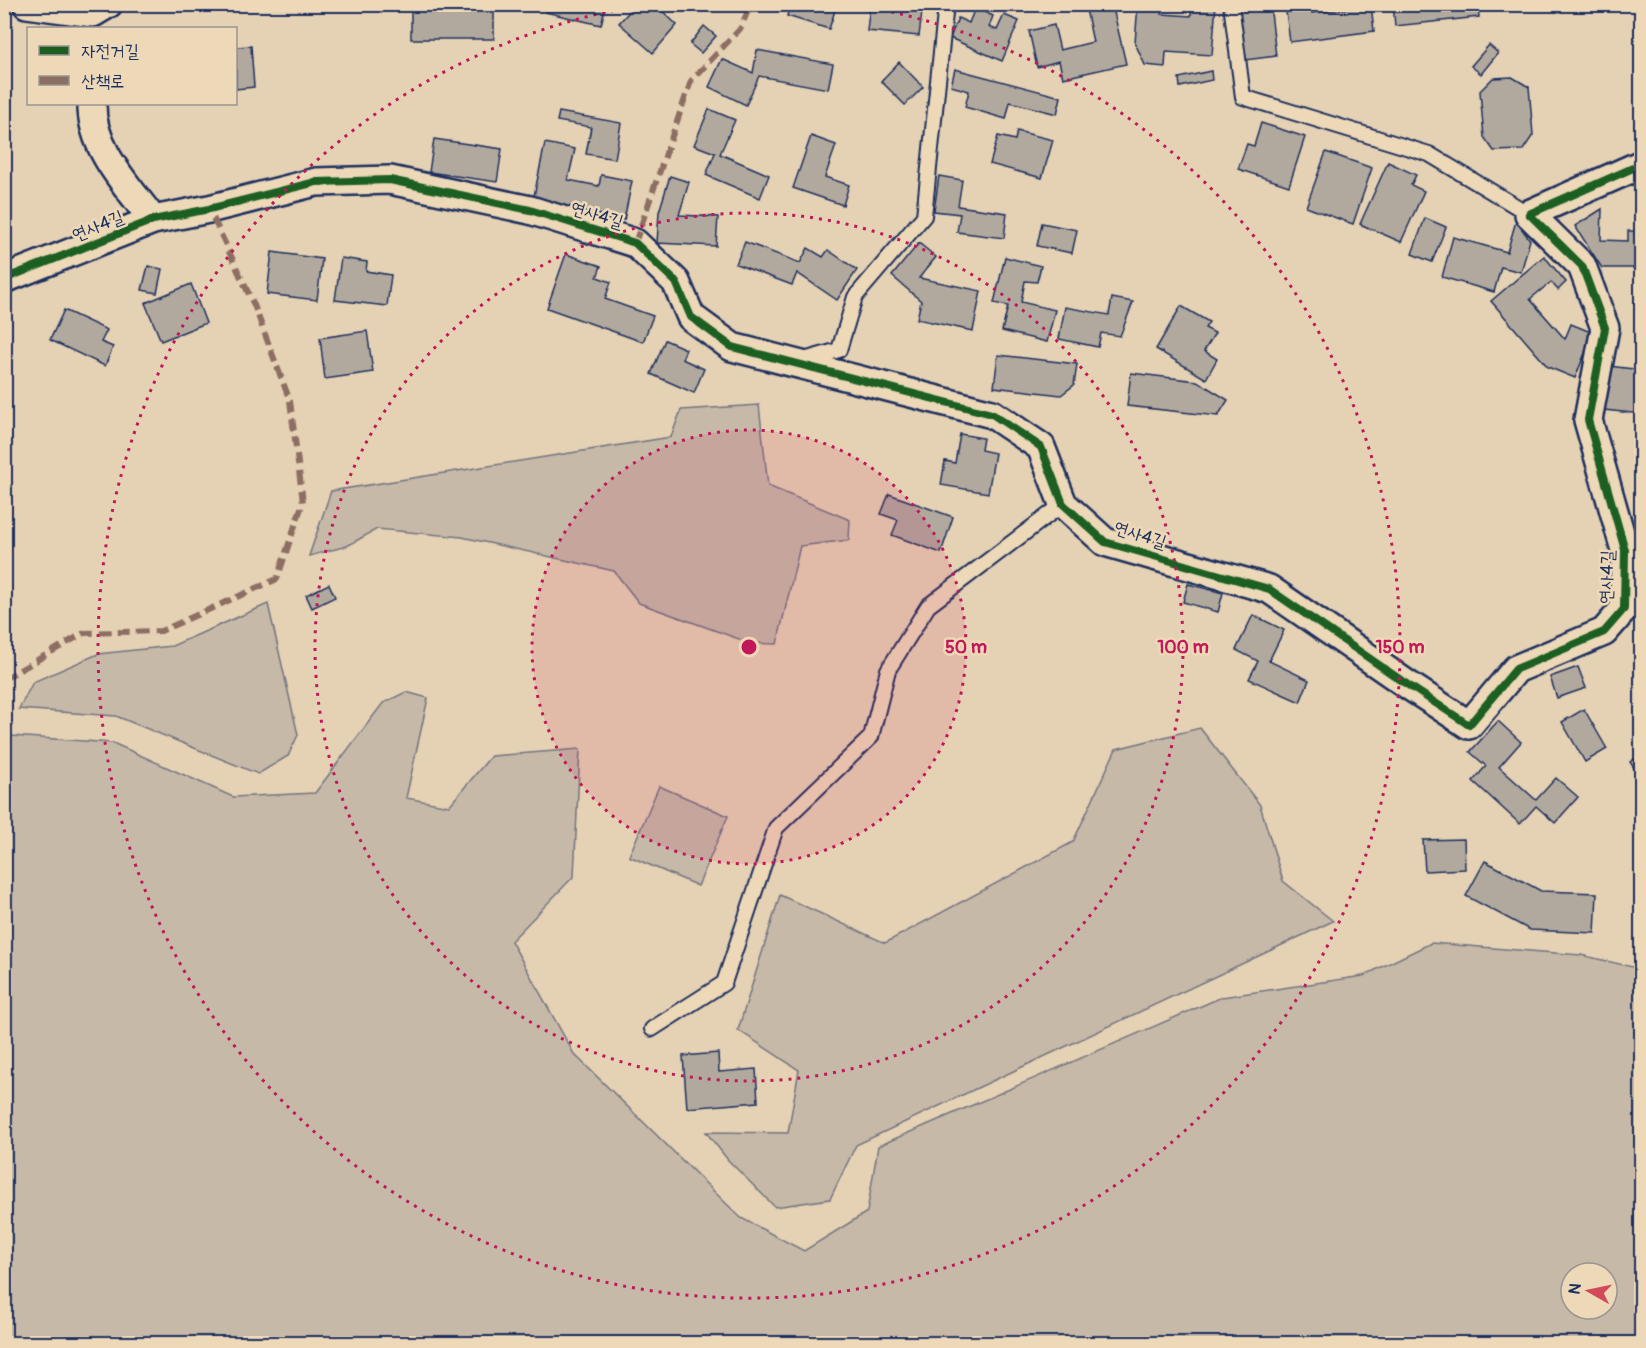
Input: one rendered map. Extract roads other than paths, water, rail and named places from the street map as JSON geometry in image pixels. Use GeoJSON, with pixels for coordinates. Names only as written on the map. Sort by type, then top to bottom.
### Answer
{"type":"FeatureCollection","features":[{"type":"Feature","properties":{"kind":"street"},"geometry":{"type":"LineString","coordinates":[[27,4],[98,15]]}},
{"type":"Feature","properties":{"kind":"street"},"geometry":{"type":"LineString","coordinates":[[92,105],[92,115],[104,153],[153,220]]}},
{"type":"Feature","properties":{"kind":"street"},"geometry":{"type":"LineString","coordinates":[[1529,214],[1641,164]]}},
{"type":"Feature","properties":{"kind":"street","name":"연사4길"},"geometry":{"type":"LineString","coordinates":[[4,279],[153,220],[209,209],[316,182],[390,180],[530,210],[635,243],[676,282],[691,317],[732,347],[992,414],[1041,447],[1063,504],[1105,542],[1269,589],[1408,686],[1469,725],[1516,669],[1604,632],[1624,609],[1625,550],[1588,420],[1605,328],[1582,266],[1529,214]]}},
{"type":"Feature","properties":{"kind":"lane"},"geometry":{"type":"LineString","coordinates":[[796,362],[840,350],[855,297],[924,216],[946,4]]}},
{"type":"Feature","properties":{"kind":"lane"},"geometry":{"type":"LineString","coordinates":[[1231,4],[1243,97],[1430,154],[1529,214]]}},
{"type":"Feature","properties":{"kind":"lane"},"geometry":{"type":"LineString","coordinates":[[652,1029],[724,983],[776,828],[871,737],[888,670],[928,606],[1063,504]]}}]}
